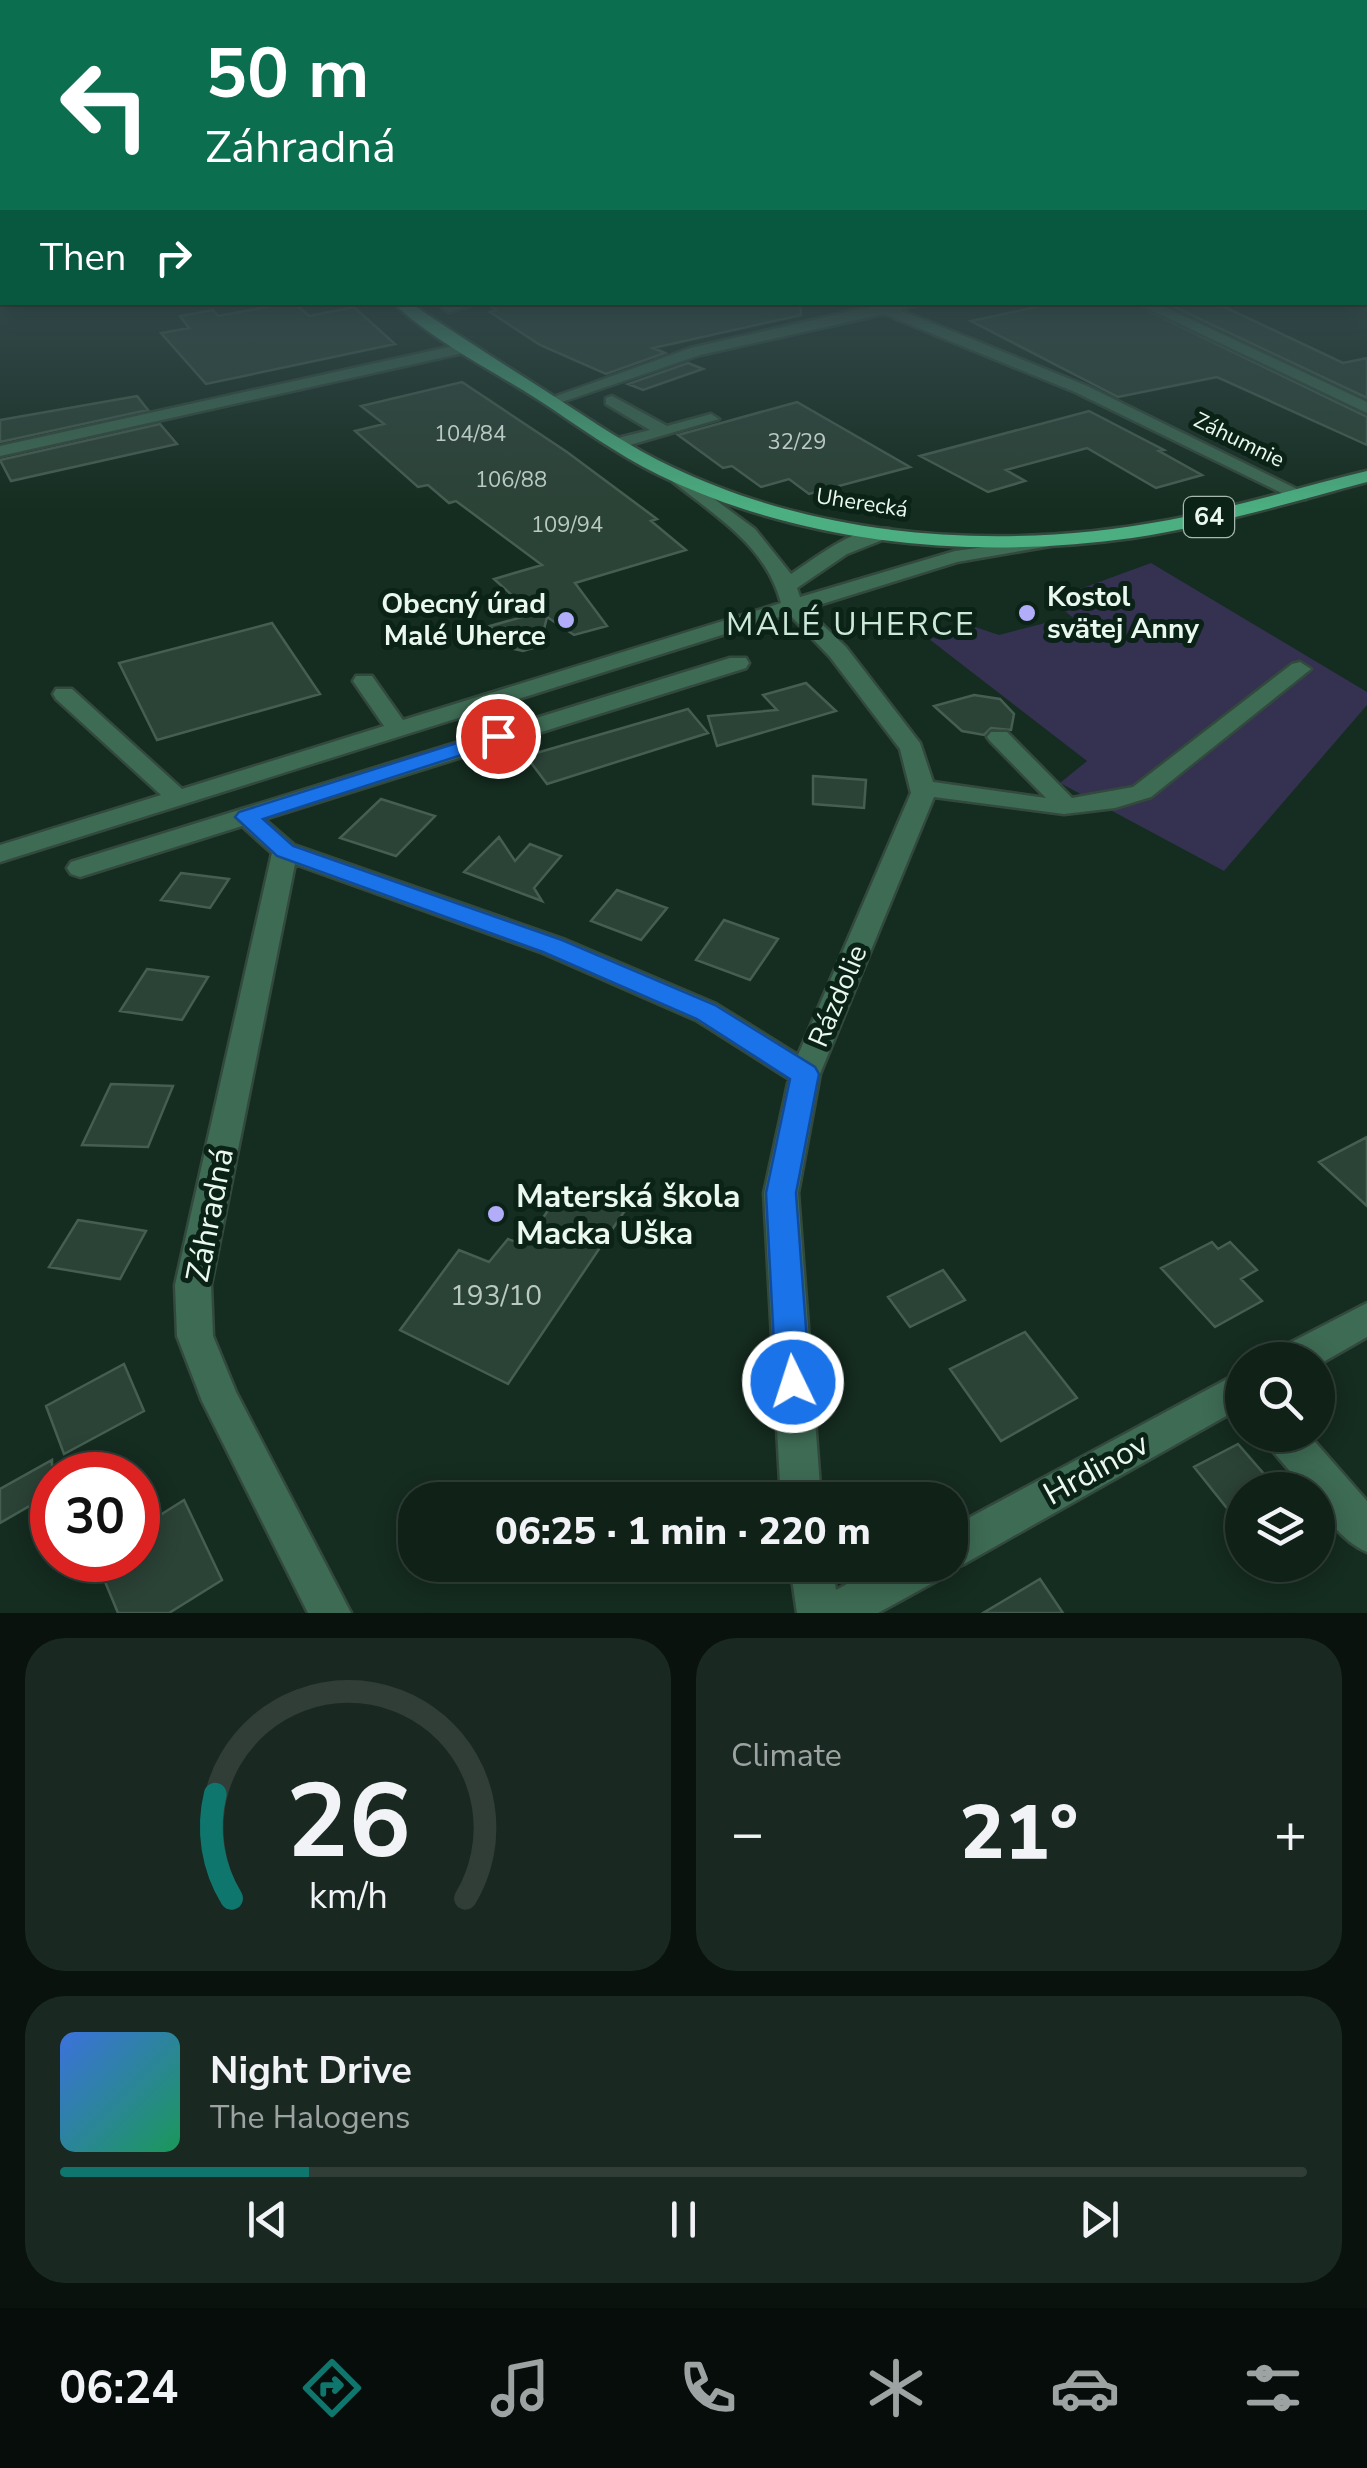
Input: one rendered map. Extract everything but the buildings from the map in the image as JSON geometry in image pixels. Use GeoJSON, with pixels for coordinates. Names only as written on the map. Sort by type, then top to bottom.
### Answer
{"type":"FeatureCollection","features":[{"type":"Feature","properties":{"kind":"main road","name":"Uherecká"},"geometry":{"type":"LineString","coordinates":[[485,359],[616,444],[679,478],[781,513],[883,533],[1048,541],[1146,529],[1367,476]]}},
{"type":"Feature","properties":{"kind":"street"},"geometry":{"type":"LineString","coordinates":[[0,451],[416,359]]}},
{"type":"Feature","properties":{"kind":"street"},"geometry":{"type":"LineString","coordinates":[[550,401],[676,359]]}},
{"type":"Feature","properties":{"kind":"street","name":"Záhumnie"},"geometry":{"type":"LineString","coordinates":[[1008,359],[1081,389],[1300,495]]}},
{"type":"Feature","properties":{"kind":"street"},"geometry":{"type":"LineString","coordinates":[[1263,359],[1367,408]]}},
{"type":"Feature","properties":{"kind":"street"},"geometry":{"type":"LineString","coordinates":[[612,401],[664,431]]}},
{"type":"Feature","properties":{"kind":"street"},"geometry":{"type":"LineString","coordinates":[[616,444],[711,419]]}},
{"type":"Feature","properties":{"kind":"street"},"geometry":{"type":"LineString","coordinates":[[679,478],[776,560],[790,595],[912,748],[922,788],[1064,806],[1116,802],[1142,792],[1300,669]]}},
{"type":"Feature","properties":{"kind":"street"},"geometry":{"type":"LineString","coordinates":[[790,595],[840,550],[883,533]]}},
{"type":"Feature","properties":{"kind":"street"},"geometry":{"type":"LineString","coordinates":[[896,574],[908,558],[913,536]]}},
{"type":"Feature","properties":{"kind":"street"},"geometry":{"type":"LineString","coordinates":[[0,854],[398,730],[790,595],[896,574],[955,557],[1048,541]]}},
{"type":"Feature","properties":{"kind":"street"},"geometry":{"type":"LineString","coordinates":[[80,868],[738,663]]}},
{"type":"Feature","properties":{"kind":"street"},"geometry":{"type":"LineString","coordinates":[[364,682],[398,730]]}},
{"type":"Feature","properties":{"kind":"street"},"geometry":{"type":"LineString","coordinates":[[64,694],[178,798]]}},
{"type":"Feature","properties":{"kind":"street"},"geometry":{"type":"LineString","coordinates":[[1000,737],[1059,796],[1064,806]]}},
{"type":"Feature","properties":{"kind":"street","name":"Rázdolie"},"geometry":{"type":"LineString","coordinates":[[800,1482],[781,1193],[805,1074],[922,788]]}},
{"type":"Feature","properties":{"kind":"street"},"geometry":{"type":"LineString","coordinates":[[247,817],[285,851],[552,946],[706,1012],[805,1074]]}},
{"type":"Feature","properties":{"kind":"street","name":"Záhradná"},"geometry":{"type":"LineString","coordinates":[[285,851],[194,1284],[195,1336],[221,1401],[330,1613]]}},
{"type":"Feature","properties":{"kind":"street"},"geometry":{"type":"LineString","coordinates":[[1325,1342],[1367,1319]]}},
{"type":"Feature","properties":{"kind":"street","name":"Hrdinov"},"geometry":{"type":"LineString","coordinates":[[968,1540],[1225,1397]]}},
{"type":"Feature","properties":{"kind":"street"},"geometry":{"type":"LineString","coordinates":[[1299,1452],[1367,1532]]}},
{"type":"Feature","properties":{"kind":"street"},"geometry":{"type":"LineString","coordinates":[[813,1582],[818,1613]]}},
{"type":"Feature","properties":{"kind":"street"},"geometry":{"type":"LineString","coordinates":[[836,1613],[892,1582]]}},
{"type":"Feature","properties":{"kind":"shaded area"},"geometry":{"type":"Polygon","coordinates":[[[1151,563],[1367,692],[1367,705],[1224,871],[1060,783],[1087,761],[929,639],[972,626],[999,635],[1049,622],[1057,626],[1077,621],[1054,602],[1058,597],[1151,563]]]}},
{"type":"Feature","properties":{"kind":"place","name":"Kostol svätej Anny"},"geometry":{"type":"Point","coordinates":[1027,613]}},
{"type":"Feature","properties":{"kind":"place","name":"Obecný úrad Malé Uherce"},"geometry":{"type":"Point","coordinates":[566,620]}},
{"type":"Feature","properties":{"kind":"place","name":"Materská škola Macka Uška"},"geometry":{"type":"Point","coordinates":[496,1214]}},
{"type":"Feature","properties":{"kind":"district","name":"MALÉ UHERCE"},"geometry":{"type":"Point","coordinates":[851,624]}},
{"type":"Feature","properties":{"kind":"route"},"geometry":{"type":"LineString","coordinates":[[498,736],[247,817],[285,851],[552,946],[706,1012],[805,1074],[781,1193],[793,1382]]}}]}
